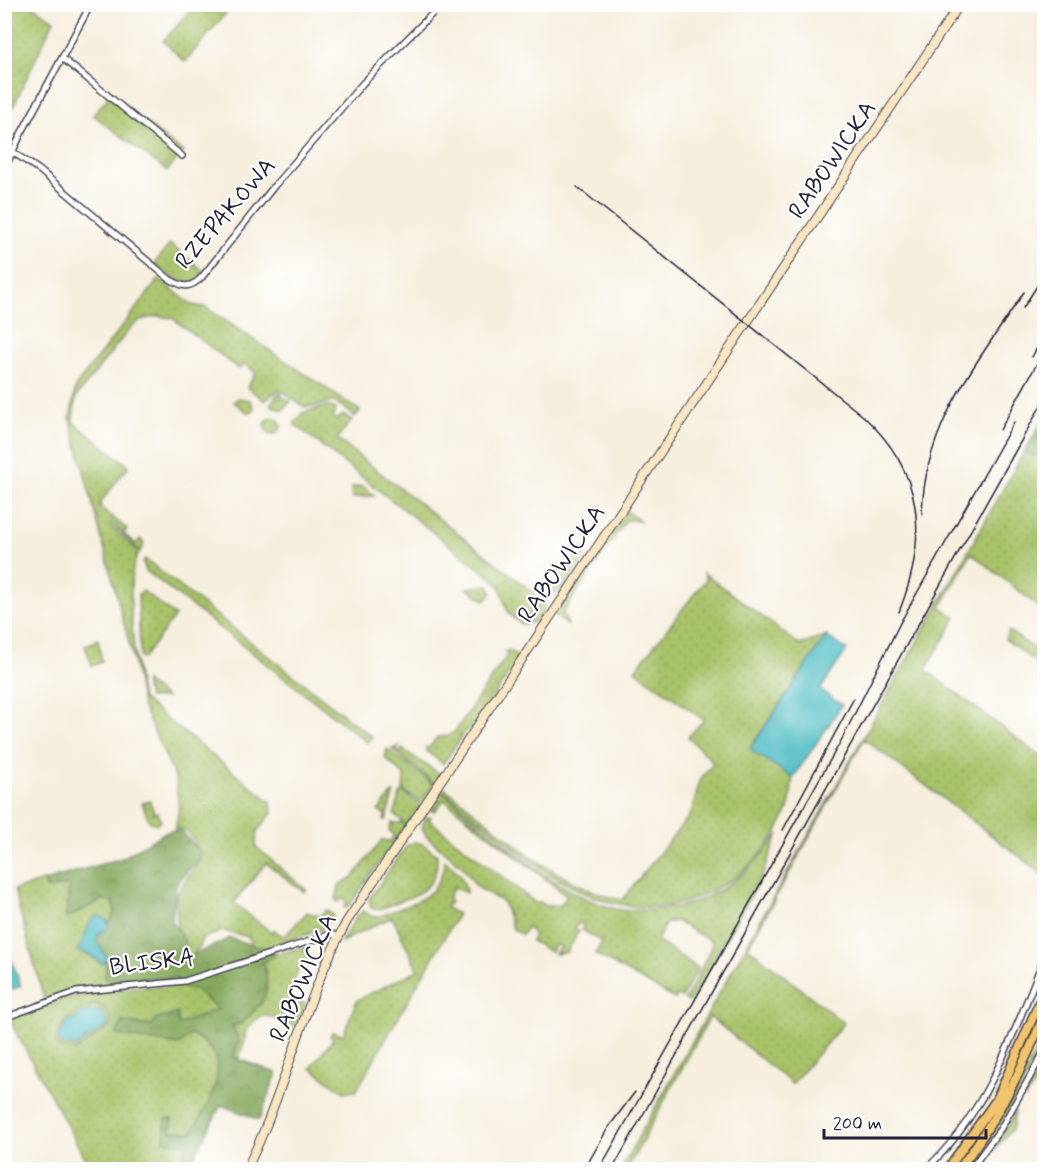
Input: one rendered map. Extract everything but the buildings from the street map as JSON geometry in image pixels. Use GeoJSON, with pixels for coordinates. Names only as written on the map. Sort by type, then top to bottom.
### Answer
{"type":"FeatureCollection","features":[{"type":"Feature","properties":{"kind":"main road"},"geometry":{"type":"LineString","coordinates":[[947,1170],[996,1099],[1020,1051],[1044,992]]}},
{"type":"Feature","properties":{"kind":"main road"},"geometry":{"type":"LineString","coordinates":[[958,1170],[988,1129],[1009,1094],[1044,1016]]}},
{"type":"Feature","properties":{"kind":"street"},"geometry":{"type":"LineString","coordinates":[[4,170],[91,4]]}},
{"type":"Feature","properties":{"kind":"street","name":"RZEPAKOWA"},"geometry":{"type":"LineString","coordinates":[[14,153],[38,169],[168,278],[181,286],[188,287],[202,277],[275,185],[363,83],[442,4]]}},
{"type":"Feature","properties":{"kind":"street","name":"RABOWICKA"},"geometry":{"type":"LineString","coordinates":[[246,1170],[275,1107],[296,1037],[338,937],[960,4]]}},
{"type":"Feature","properties":{"kind":"street"},"geometry":{"type":"LineString","coordinates":[[62,58],[182,156]]}},
{"type":"Feature","properties":{"kind":"street","name":"BLISKA"},"geometry":{"type":"LineString","coordinates":[[4,1018],[76,992],[185,981],[332,934],[338,937]]}},
{"type":"Feature","properties":{"kind":"street"},"geometry":{"type":"LineString","coordinates":[[925,1170],[940,1154],[984,1095],[1000,1064],[1044,958]]}},
{"type":"Feature","properties":{"kind":"street"},"geometry":{"type":"LineString","coordinates":[[970,1170],[1001,1128],[1044,1052]]}},
{"type":"Feature","properties":{"kind":"green space"},"geometry":{"type":"Polygon","coordinates":[[[5,4],[31,5],[54,20],[5,124],[5,4]]]}},
{"type":"Feature","properties":{"kind":"green space"},"geometry":{"type":"Polygon","coordinates":[[[196,4],[233,5],[185,62],[163,41],[196,4]]]}},
{"type":"Feature","properties":{"kind":"green space"},"geometry":{"type":"Polygon","coordinates":[[[108,93],[183,152],[167,171],[93,115],[107,99],[108,93]]]}},
{"type":"Feature","properties":{"kind":"green space"},"geometry":{"type":"Polygon","coordinates":[[[170,244],[204,271],[195,281],[179,282],[154,264],[170,244]]]}},
{"type":"Feature","properties":{"kind":"green space"},"geometry":{"type":"Polygon","coordinates":[[[159,279],[192,305],[205,307],[360,411],[355,417],[334,402],[304,407],[281,390],[265,401],[247,387],[256,373],[244,364],[239,369],[172,318],[157,316],[141,320],[131,327],[76,397],[73,422],[129,466],[100,503],[101,508],[127,529],[124,534],[136,544],[140,539],[144,543],[140,552],[112,523],[110,525],[139,553],[131,581],[131,601],[134,646],[142,699],[271,802],[272,813],[257,832],[256,847],[306,890],[304,892],[266,863],[234,903],[271,932],[273,929],[284,937],[307,912],[319,916],[327,910],[333,915],[321,930],[254,952],[249,937],[223,931],[201,939],[201,945],[193,955],[194,961],[179,959],[176,895],[199,860],[195,842],[187,831],[175,829],[179,810],[176,780],[142,705],[132,654],[70,418],[76,385],[159,279]]]}},
{"type":"Feature","properties":{"kind":"green space"},"geometry":{"type":"Polygon","coordinates":[[[282,393],[281,397],[291,401],[283,410],[270,405],[276,395],[282,393]]]}},
{"type":"Feature","properties":{"kind":"green space"},"geometry":{"type":"Polygon","coordinates":[[[238,398],[250,400],[254,408],[252,412],[247,412],[234,402],[238,398]]]}},
{"type":"Feature","properties":{"kind":"green space"},"geometry":{"type":"Polygon","coordinates":[[[327,406],[336,409],[333,417],[336,420],[343,415],[352,420],[337,439],[542,599],[521,624],[516,620],[518,617],[521,619],[526,612],[522,609],[514,619],[510,615],[501,590],[494,580],[294,424],[302,413],[327,406]]]}},
{"type":"Feature","properties":{"kind":"green space"},"geometry":{"type":"Polygon","coordinates":[[[270,418],[276,418],[281,426],[279,432],[270,434],[265,429],[265,423],[270,418]]]}},
{"type":"Feature","properties":{"kind":"green space"},"geometry":{"type":"Polygon","coordinates":[[[1043,420],[1044,453],[1042,458],[1024,452],[1043,420]]]}},
{"type":"Feature","properties":{"kind":"green space"},"geometry":{"type":"Polygon","coordinates":[[[1024,452],[1044,459],[1044,611],[971,553],[941,607],[956,618],[926,670],[1044,759],[1044,875],[864,739],[748,947],[844,1023],[792,1084],[710,1017],[627,1169],[620,1170],[1024,452]]]}},
{"type":"Feature","properties":{"kind":"green space"},"geometry":{"type":"Polygon","coordinates":[[[363,486],[375,496],[352,498],[352,487],[363,486]]]}},
{"type":"Feature","properties":{"kind":"green space"},"geometry":{"type":"Polygon","coordinates":[[[626,511],[640,521],[626,520],[563,613],[568,625],[555,616],[626,511]]]}},
{"type":"Feature","properties":{"kind":"green space"},"geometry":{"type":"Polygon","coordinates":[[[585,547],[586,555],[560,593],[552,592],[579,549],[585,547]]]}},
{"type":"Feature","properties":{"kind":"green space"},"geometry":{"type":"Polygon","coordinates":[[[145,559],[372,737],[368,743],[145,570],[143,562],[145,559]]]}},
{"type":"Feature","properties":{"kind":"green space"},"geometry":{"type":"Polygon","coordinates":[[[704,573],[800,645],[826,636],[750,748],[793,778],[791,798],[784,819],[765,849],[731,880],[689,900],[650,907],[612,903],[576,889],[542,869],[443,791],[445,788],[550,869],[573,882],[622,900],[691,814],[700,780],[713,762],[688,737],[704,720],[635,670],[706,579],[704,573]]]}},
{"type":"Feature","properties":{"kind":"green space"},"geometry":{"type":"Polygon","coordinates":[[[489,585],[492,593],[485,600],[466,588],[489,585]]]}},
{"type":"Feature","properties":{"kind":"green space"},"geometry":{"type":"Polygon","coordinates":[[[143,591],[175,616],[143,659],[140,657],[138,594],[143,591]]]}},
{"type":"Feature","properties":{"kind":"green space"},"geometry":{"type":"Polygon","coordinates":[[[543,599],[544,610],[538,621],[524,625],[543,599]]]}},
{"type":"Feature","properties":{"kind":"green space"},"geometry":{"type":"Polygon","coordinates":[[[1009,631],[1044,656],[1044,668],[1005,639],[1009,631]]]}},
{"type":"Feature","properties":{"kind":"green space"},"geometry":{"type":"Polygon","coordinates":[[[98,639],[102,662],[92,666],[85,646],[98,639]]]}},
{"type":"Feature","properties":{"kind":"green space"},"geometry":{"type":"Polygon","coordinates":[[[509,650],[516,655],[517,661],[478,720],[463,735],[443,764],[426,751],[426,747],[429,748],[437,737],[449,736],[456,730],[508,654],[505,652],[509,650]]]}},
{"type":"Feature","properties":{"kind":"green space"},"geometry":{"type":"Polygon","coordinates":[[[145,681],[166,698],[148,698],[145,681]]]}},
{"type":"Feature","properties":{"kind":"green space"},"geometry":{"type":"Polygon","coordinates":[[[399,745],[397,751],[400,753],[402,749],[440,774],[435,784],[391,748],[396,749],[399,745]]]}},
{"type":"Feature","properties":{"kind":"green space"},"geometry":{"type":"Polygon","coordinates":[[[387,749],[434,785],[348,907],[344,908],[347,902],[342,898],[338,902],[336,900],[339,885],[354,876],[382,840],[390,841],[394,835],[389,830],[392,823],[404,823],[394,814],[400,794],[403,792],[416,802],[418,800],[403,791],[404,775],[385,758],[387,749]]]}},
{"type":"Feature","properties":{"kind":"green space"},"geometry":{"type":"Polygon","coordinates":[[[394,792],[386,820],[384,820],[386,815],[378,811],[394,792]]]}},
{"type":"Feature","properties":{"kind":"green space"},"geometry":{"type":"Polygon","coordinates":[[[442,792],[528,863],[552,879],[576,894],[600,904],[624,910],[652,910],[686,905],[718,892],[745,872],[779,833],[761,878],[690,1002],[685,1000],[713,942],[676,921],[666,923],[657,941],[698,968],[682,998],[677,996],[675,999],[595,954],[602,942],[582,930],[583,926],[579,922],[575,928],[579,931],[567,952],[555,954],[560,947],[555,944],[551,952],[531,941],[534,935],[527,927],[522,935],[513,929],[503,902],[477,887],[462,866],[427,837],[422,828],[425,817],[431,817],[429,820],[537,904],[540,902],[546,906],[561,905],[567,896],[444,800],[435,811],[431,811],[442,792]]]}},
{"type":"Feature","properties":{"kind":"green space"},"geometry":{"type":"Polygon","coordinates":[[[150,801],[154,813],[158,812],[161,821],[156,824],[149,821],[142,803],[150,801]]]}},
{"type":"Feature","properties":{"kind":"green space"},"geometry":{"type":"Polygon","coordinates":[[[180,829],[202,854],[176,885],[172,921],[184,940],[187,958],[230,938],[278,953],[263,962],[267,983],[264,997],[241,1024],[232,1025],[239,1041],[233,1057],[277,1073],[259,1120],[221,1105],[188,1169],[178,1169],[187,1144],[164,1141],[166,1119],[172,1119],[171,1131],[192,1132],[207,1106],[217,1080],[214,1055],[206,1044],[191,1034],[179,1045],[116,1035],[122,1022],[151,1026],[155,1020],[178,1013],[178,1025],[218,1009],[196,990],[176,986],[177,978],[105,979],[107,957],[96,941],[112,919],[113,901],[102,900],[66,918],[69,885],[47,889],[44,881],[122,858],[164,833],[180,829]]]}},
{"type":"Feature","properties":{"kind":"green space"},"geometry":{"type":"Polygon","coordinates":[[[415,842],[423,844],[437,855],[433,878],[427,886],[411,897],[378,910],[371,908],[369,899],[407,845],[415,842]]]}},
{"type":"Feature","properties":{"kind":"green space"},"geometry":{"type":"Polygon","coordinates":[[[444,860],[464,882],[466,893],[454,887],[448,897],[451,900],[446,908],[458,914],[356,1091],[344,1092],[311,1068],[333,1039],[330,1036],[333,1032],[343,1035],[357,1000],[418,970],[392,917],[341,942],[356,917],[363,911],[378,917],[413,903],[430,892],[442,874],[444,860]]]}},
{"type":"Feature","properties":{"kind":"green space"},"geometry":{"type":"Polygon","coordinates":[[[44,881],[47,889],[69,885],[66,918],[102,900],[113,901],[113,921],[109,927],[108,921],[85,938],[84,944],[78,949],[103,964],[107,961],[105,979],[177,978],[177,980],[86,986],[44,999],[14,890],[44,881]]]}},
{"type":"Feature","properties":{"kind":"green space"},"geometry":{"type":"Polygon","coordinates":[[[305,947],[308,960],[300,965],[288,998],[306,1004],[296,1027],[272,1017],[260,1017],[249,1027],[244,1036],[246,1038],[238,1059],[233,1057],[231,1025],[241,1024],[262,1002],[265,970],[263,962],[278,953],[305,947]]]}},
{"type":"Feature","properties":{"kind":"green space"},"geometry":{"type":"Polygon","coordinates":[[[184,986],[196,990],[218,1010],[178,1025],[177,1013],[151,1026],[122,1022],[116,1035],[179,1045],[191,1034],[206,1044],[214,1055],[217,1080],[207,1106],[192,1132],[171,1131],[172,1120],[166,1119],[164,1141],[187,1144],[178,1169],[91,1169],[8,1018],[79,994],[135,987],[184,986]],[[95,1003],[65,1020],[75,1051],[112,1025],[95,1003]]]}},
{"type":"Feature","properties":{"kind":"green space"},"geometry":{"type":"Polygon","coordinates":[[[1044,999],[1044,1008],[1002,1101],[955,1169],[950,1170],[1008,1083],[1044,999]]]}},
{"type":"Feature","properties":{"kind":"green space"},"geometry":{"type":"Polygon","coordinates":[[[95,1003],[107,1010],[112,1025],[75,1051],[59,1047],[55,1040],[66,1021],[95,1003]]]}},
{"type":"Feature","properties":{"kind":"green space"},"geometry":{"type":"Polygon","coordinates":[[[1044,1031],[1040,1047],[1043,1050],[1000,1125],[968,1169],[961,1170],[1021,1083],[1044,1031]]]}},
{"type":"Feature","properties":{"kind":"green space"},"geometry":{"type":"Polygon","coordinates":[[[1044,1064],[1044,1073],[1025,1098],[1024,1093],[1040,1066],[1044,1064]]]}},
{"type":"Feature","properties":{"kind":"green space"},"geometry":{"type":"Polygon","coordinates":[[[1015,1110],[1013,1128],[978,1169],[974,1170],[1007,1127],[1015,1110]]]}},
{"type":"Feature","properties":{"kind":"water"},"geometry":{"type":"Polygon","coordinates":[[[826,636],[847,650],[820,690],[842,705],[793,778],[750,749],[826,636]]]}},
{"type":"Feature","properties":{"kind":"water"},"geometry":{"type":"Polygon","coordinates":[[[95,916],[105,918],[109,927],[98,934],[96,941],[107,957],[103,964],[90,954],[77,951],[95,916]]]}},
{"type":"Feature","properties":{"kind":"water"},"geometry":{"type":"Polygon","coordinates":[[[5,942],[21,986],[4,992],[5,942]]]}},
{"type":"Feature","properties":{"kind":"water"},"geometry":{"type":"Polygon","coordinates":[[[89,1010],[102,1012],[108,1025],[75,1047],[62,1044],[58,1039],[65,1025],[89,1010]]]}},
{"type":"Feature","properties":{"kind":"railway"},"geometry":{"type":"LineString","coordinates":[[577,187],[863,416],[884,438],[899,460],[909,483],[915,508],[917,533],[914,558],[899,612]]}},
{"type":"Feature","properties":{"kind":"railway"},"geometry":{"type":"LineString","coordinates":[[1023,308],[1044,275]]}},
{"type":"Feature","properties":{"kind":"railway"},"geometry":{"type":"LineString","coordinates":[[922,514],[925,482],[932,451],[943,423],[972,370],[1024,292]]}},
{"type":"Feature","properties":{"kind":"railway"},"geometry":{"type":"LineString","coordinates":[[1032,357],[1044,335]]}},
{"type":"Feature","properties":{"kind":"railway"},"geometry":{"type":"LineString","coordinates":[[1000,430],[1044,351]]}},
{"type":"Feature","properties":{"kind":"railway"},"geometry":{"type":"LineString","coordinates":[[612,1170],[1044,400]]}},
{"type":"Feature","properties":{"kind":"railway"},"geometry":{"type":"LineString","coordinates":[[599,1170],[842,739],[900,623],[1014,422]]}},
{"type":"Feature","properties":{"kind":"railway"},"geometry":{"type":"LineString","coordinates":[[783,830],[854,698]]}},
{"type":"Feature","properties":{"kind":"railway"},"geometry":{"type":"LineString","coordinates":[[584,1170],[608,1128],[635,1092]]}}]}
